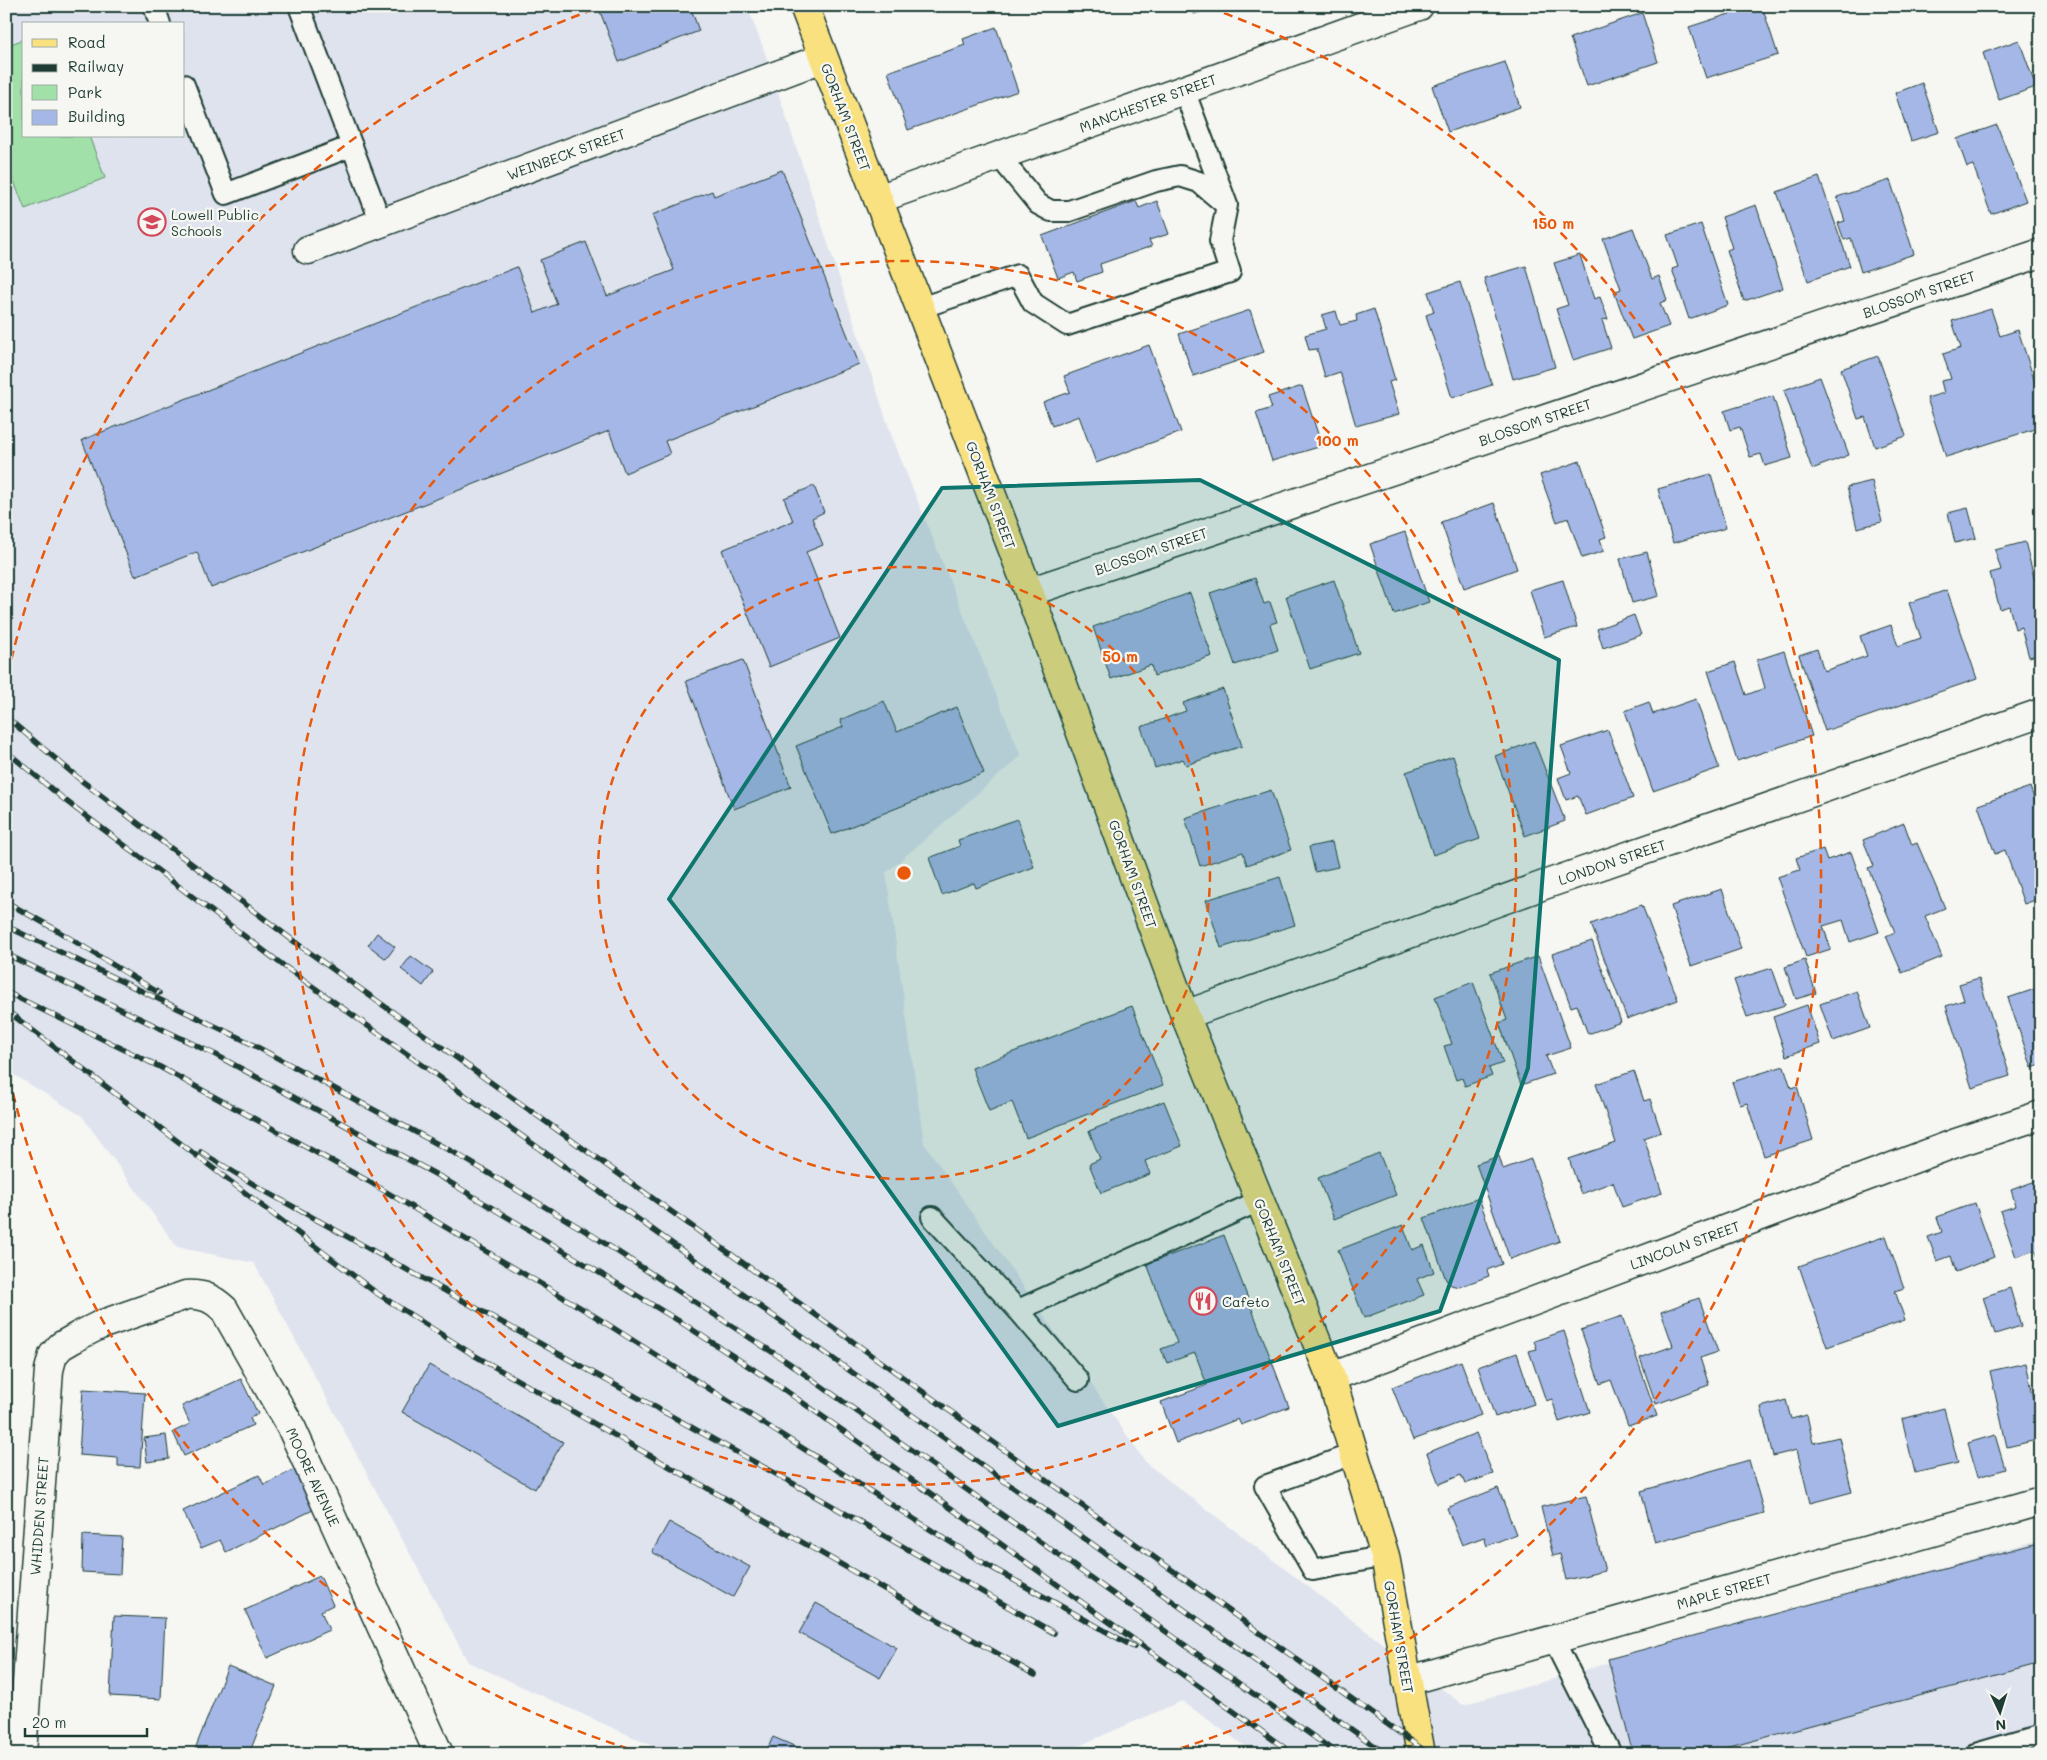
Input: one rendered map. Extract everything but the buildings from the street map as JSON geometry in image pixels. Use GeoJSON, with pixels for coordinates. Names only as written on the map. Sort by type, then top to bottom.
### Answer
{"type":"FeatureCollection","features":[{"type":"Feature","properties":{"kind":"main road","name":"GORHAM STREET"},"geometry":{"type":"LineString","coordinates":[[804,6],[1029,592],[1185,1016],[1331,1377],[1384,1556],[1421,1754]]}},
{"type":"Feature","properties":{"kind":"street","name":"MANCHESTER STREET"},"geometry":{"type":"LineString","coordinates":[[878,199],[1419,6]]}},
{"type":"Feature","properties":{"kind":"street","name":"WEINBECK STREET"},"geometry":{"type":"LineString","coordinates":[[308,250],[823,58]]}},
{"type":"Feature","properties":{"kind":"street","name":"BLOSSOM STREET"},"geometry":{"type":"LineString","coordinates":[[1029,592],[2041,253]]}},
{"type":"Feature","properties":{"kind":"street","name":"LONDON STREET"},"geometry":{"type":"LineString","coordinates":[[1185,1016],[1544,885],[2041,713]]}},
{"type":"Feature","properties":{"kind":"street","name":"LINCOLN STREET"},"geometry":{"type":"LineString","coordinates":[[1331,1377],[1956,1144],[2041,1115]]}},
{"type":"Feature","properties":{"kind":"street","name":"MOORE AVENUE"},"geometry":{"type":"LineString","coordinates":[[119,1319],[186,1295],[199,1294],[213,1299],[224,1309],[292,1429],[439,1754]]}},
{"type":"Feature","properties":{"kind":"street","name":"WHIDDEN STREET"},"geometry":{"type":"LineString","coordinates":[[22,1754],[50,1370],[54,1355],[61,1346],[100,1325],[119,1319]]}},
{"type":"Feature","properties":{"kind":"street","name":"MAPLE STREET"},"geometry":{"type":"LineString","coordinates":[[1407,1681],[2041,1501]]}},
{"type":"Feature","properties":{"kind":"lane"},"geometry":{"type":"LineString","coordinates":[[154,6],[159,22]]}},
{"type":"Feature","properties":{"kind":"lane"},"geometry":{"type":"LineString","coordinates":[[299,6],[382,223]]}},
{"type":"Feature","properties":{"kind":"lane"},"geometry":{"type":"LineString","coordinates":[[185,88],[226,194],[352,146]]}},
{"type":"Feature","properties":{"kind":"lane"},"geometry":{"type":"LineString","coordinates":[[920,308],[1018,275],[1033,303],[1068,325],[1230,272],[1220,241],[1227,205],[1184,90]]}},
{"type":"Feature","properties":{"kind":"lane"},"geometry":{"type":"LineString","coordinates":[[999,156],[1038,204],[1052,211],[1069,211],[1156,181],[1180,176],[1199,182],[1227,205]]}},
{"type":"Feature","properties":{"kind":"lane"},"geometry":{"type":"LineString","coordinates":[[1018,1310],[1259,1201]]}},
{"type":"Feature","properties":{"kind":"lane"},"geometry":{"type":"LineString","coordinates":[[932,1217],[1018,1310],[1078,1380]]}},
{"type":"Feature","properties":{"kind":"lane"},"geometry":{"type":"LineString","coordinates":[[1353,1454],[1265,1486],[1312,1570],[1384,1556]]}},
{"type":"Feature","properties":{"kind":"lane"},"geometry":{"type":"LineString","coordinates":[[1553,1639],[1611,1754]]}},
{"type":"Feature","properties":{"kind":"lane"},"geometry":{"type":"LineString","coordinates":[[1975,1754],[2041,1735]]}},
{"type":"Feature","properties":{"kind":"highlighted area"},"geometry":{"type":"Polygon","coordinates":[[[1200,480],[1559,660],[1528,1068],[1440,1311],[1058,1426],[828,1105],[669,899],[942,488],[1200,480]]]}},
{"type":"Feature","properties":{"kind":"shaded area"},"geometry":{"type":"Polygon","coordinates":[[[6,6],[747,6],[765,53],[893,440],[1021,756],[886,873],[924,1143],[1146,1463],[1463,1705],[2041,1539],[2041,1754],[1256,1754],[1182,1701],[1060,1754],[670,1754],[468,1662],[254,1263],[177,1247],[82,1116],[6,1070],[6,6]]]}},
{"type":"Feature","properties":{"kind":"green space"},"geometry":{"type":"Polygon","coordinates":[[[22,40],[22,138],[90,138],[105,178],[25,209],[6,162],[6,46],[22,40]]]}},
{"type":"Feature","properties":{"kind":"railway"},"geometry":{"type":"LineString","coordinates":[[6,717],[82,781],[299,945],[1429,1754]]}},
{"type":"Feature","properties":{"kind":"railway"},"geometry":{"type":"LineString","coordinates":[[6,751],[66,801],[284,966],[1386,1754]]}},
{"type":"Feature","properties":{"kind":"railway"},"geometry":{"type":"LineString","coordinates":[[6,902],[53,928],[159,993]]}},
{"type":"Feature","properties":{"kind":"railway"},"geometry":{"type":"LineString","coordinates":[[6,926],[244,1040],[460,1156],[592,1235],[789,1363],[1338,1754]]}},
{"type":"Feature","properties":{"kind":"railway"},"geometry":{"type":"LineString","coordinates":[[6,954],[216,1055],[446,1180],[679,1321],[776,1384],[859,1442],[1293,1754]]}},
{"type":"Feature","properties":{"kind":"railway"},"geometry":{"type":"LineString","coordinates":[[6,992],[160,1067],[368,1181],[593,1315],[980,1561],[1134,1647]]}},
{"type":"Feature","properties":{"kind":"railway"},"geometry":{"type":"LineString","coordinates":[[6,1010],[375,1292],[472,1354],[1035,1675]]}},
{"type":"Feature","properties":{"kind":"railway"},"geometry":{"type":"LineString","coordinates":[[201,1152],[263,1190],[794,1484],[1054,1633]]}},
{"type":"Feature","properties":{"kind":"place","name":"Lowell Public Schools"},"geometry":{"type":"Point","coordinates":[152,222]}},
{"type":"Feature","properties":{"kind":"place","name":"Cafeto"},"geometry":{"type":"Point","coordinates":[1203,1301]}}]}
